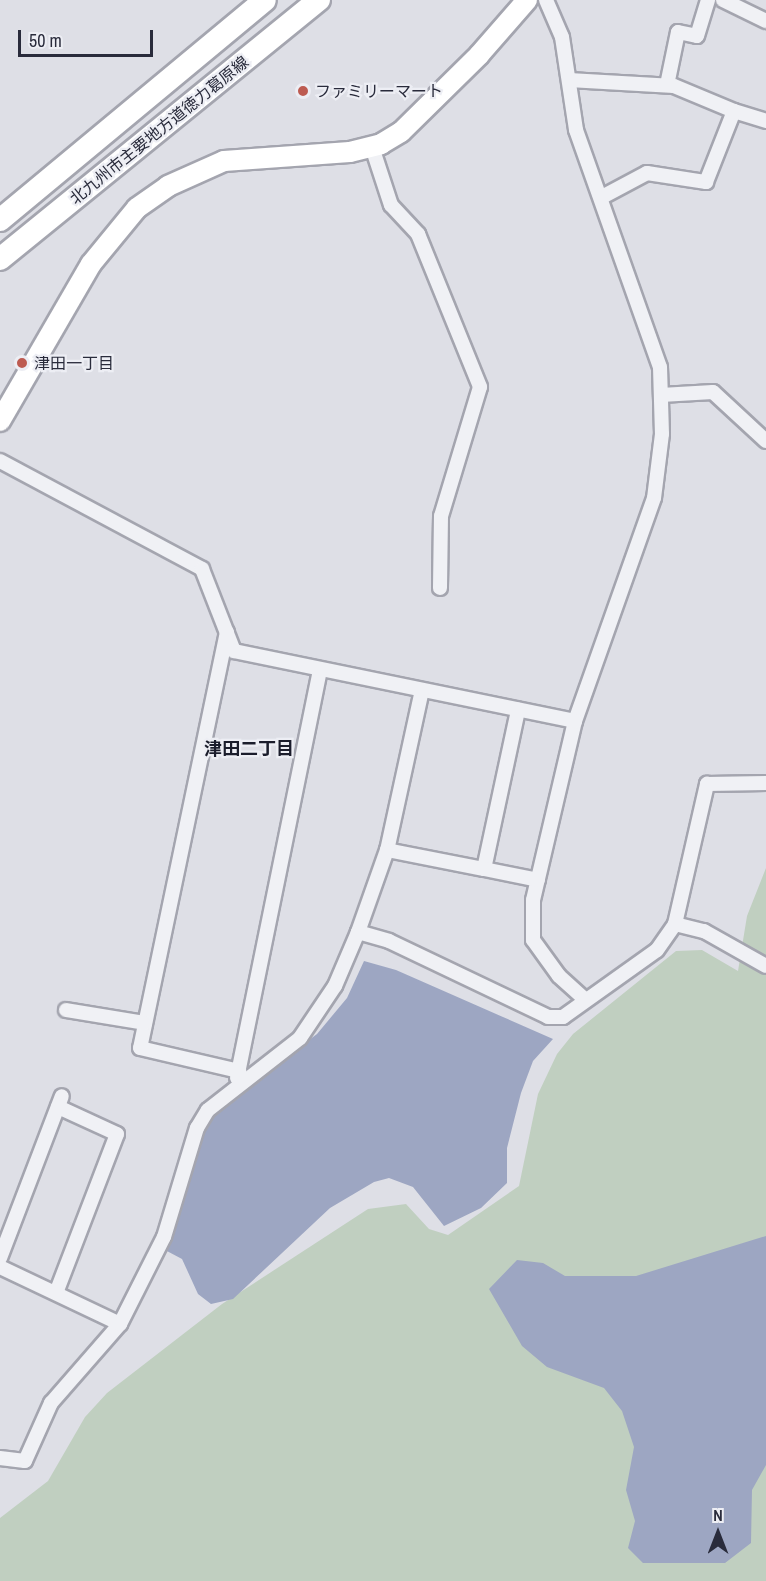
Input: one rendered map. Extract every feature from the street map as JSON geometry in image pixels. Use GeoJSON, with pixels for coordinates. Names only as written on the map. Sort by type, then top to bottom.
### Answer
{"type":"FeatureCollection","features":[{"type":"Feature","properties":{"kind":"main road","name":"北九州市主要地方道徳力葛原線"},"geometry":{"type":"LineString","coordinates":[[0,220],[265,0]]}},
{"type":"Feature","properties":{"kind":"main road","name":"北九州市主要地方道徳力葛原線"},"geometry":{"type":"LineString","coordinates":[[0,260],[319,0]]}},
{"type":"Feature","properties":{"kind":"street"},"geometry":{"type":"LineString","coordinates":[[0,421],[91,264],[136,208],[168,186],[224,161],[372,147],[401,132],[527,0]]}},
{"type":"Feature","properties":{"kind":"street"},"geometry":{"type":"LineString","coordinates":[[546,0],[562,37],[576,130],[602,197],[660,367],[661,395],[654,498],[575,721],[538,880],[533,940],[559,976],[586,1000]]}},
{"type":"Feature","properties":{"kind":"street"},"geometry":{"type":"LineString","coordinates":[[667,85],[678,32],[697,36],[708,0]]}},
{"type":"Feature","properties":{"kind":"street"},"geometry":{"type":"LineString","coordinates":[[723,0],[766,21]]}},
{"type":"Feature","properties":{"kind":"street"},"geometry":{"type":"LineString","coordinates":[[569,81],[667,85],[766,121]]}},
{"type":"Feature","properties":{"kind":"street"},"geometry":{"type":"LineString","coordinates":[[602,197],[647,173],[706,182],[734,111]]}},
{"type":"Feature","properties":{"kind":"street"},"geometry":{"type":"LineString","coordinates":[[372,147],[391,205],[418,234],[480,387],[441,516],[440,588]]}},
{"type":"Feature","properties":{"kind":"street"},"geometry":{"type":"LineString","coordinates":[[661,395],[713,392],[766,441]]}},
{"type":"Feature","properties":{"kind":"street"},"geometry":{"type":"LineString","coordinates":[[0,461],[202,569],[234,651],[575,721]]}},
{"type":"Feature","properties":{"kind":"street"},"geometry":{"type":"LineString","coordinates":[[227,632],[140,1048],[238,1077]]}},
{"type":"Feature","properties":{"kind":"street"},"geometry":{"type":"LineString","coordinates":[[238,1077],[320,669]]}},
{"type":"Feature","properties":{"kind":"street"},"geometry":{"type":"LineString","coordinates":[[0,1458],[25,1461],[51,1403],[120,1324],[164,1237],[197,1128],[238,1077],[300,1038],[335,986],[358,932],[387,850],[422,690]]}},
{"type":"Feature","properties":{"kind":"street"},"geometry":{"type":"LineString","coordinates":[[484,869],[518,710]]}},
{"type":"Feature","properties":{"kind":"street"},"geometry":{"type":"LineString","coordinates":[[358,932],[389,941],[548,1017],[563,1017],[657,950],[675,924],[707,784],[766,783]]}},
{"type":"Feature","properties":{"kind":"street"},"geometry":{"type":"LineString","coordinates":[[387,850],[538,880]]}},
{"type":"Feature","properties":{"kind":"street"},"geometry":{"type":"LineString","coordinates":[[675,924],[704,931],[766,966]]}},
{"type":"Feature","properties":{"kind":"street"},"geometry":{"type":"LineString","coordinates":[[66,1010],[145,1023]]}},
{"type":"Feature","properties":{"kind":"street"},"geometry":{"type":"LineString","coordinates":[[0,1258],[60,1101],[117,1134],[56,1293]]}},
{"type":"Feature","properties":{"kind":"street"},"geometry":{"type":"LineString","coordinates":[[0,1268],[120,1324]]}},
{"type":"Feature","properties":{"kind":"green space"},"geometry":{"type":"Polygon","coordinates":[[[766,868],[766,1581],[0,1581],[0,1518],[48,1481],[85,1417],[107,1393],[222,1304],[368,1209],[406,1204],[429,1229],[448,1235],[519,1186],[538,1094],[557,1054],[573,1034],[676,951],[702,950],[738,971],[747,916],[766,868]]]}},
{"type":"Feature","properties":{"kind":"water"},"geometry":{"type":"Polygon","coordinates":[[[364,961],[396,970],[553,1039],[533,1061],[521,1093],[507,1148],[507,1183],[481,1208],[444,1226],[413,1187],[389,1178],[374,1182],[330,1208],[233,1299],[211,1304],[198,1294],[182,1259],[165,1250],[201,1140],[216,1110],[317,1034],[347,998],[364,961]]]}},
{"type":"Feature","properties":{"kind":"water"},"geometry":{"type":"Polygon","coordinates":[[[766,1236],[766,1465],[752,1490],[751,1543],[725,1563],[643,1563],[628,1548],[635,1521],[626,1490],[634,1447],[622,1411],[604,1388],[547,1367],[522,1346],[489,1289],[517,1260],[543,1263],[565,1276],[636,1276],[766,1236]]]}},
{"type":"Feature","properties":{"kind":"place","name":"ファミリーマート"},"geometry":{"type":"Point","coordinates":[303,91]}},
{"type":"Feature","properties":{"kind":"place","name":"津田一丁目"},"geometry":{"type":"Point","coordinates":[22,363]}},
{"type":"Feature","properties":{"kind":"district","name":"津田二丁目"},"geometry":{"type":"Point","coordinates":[249,749]}}]}
